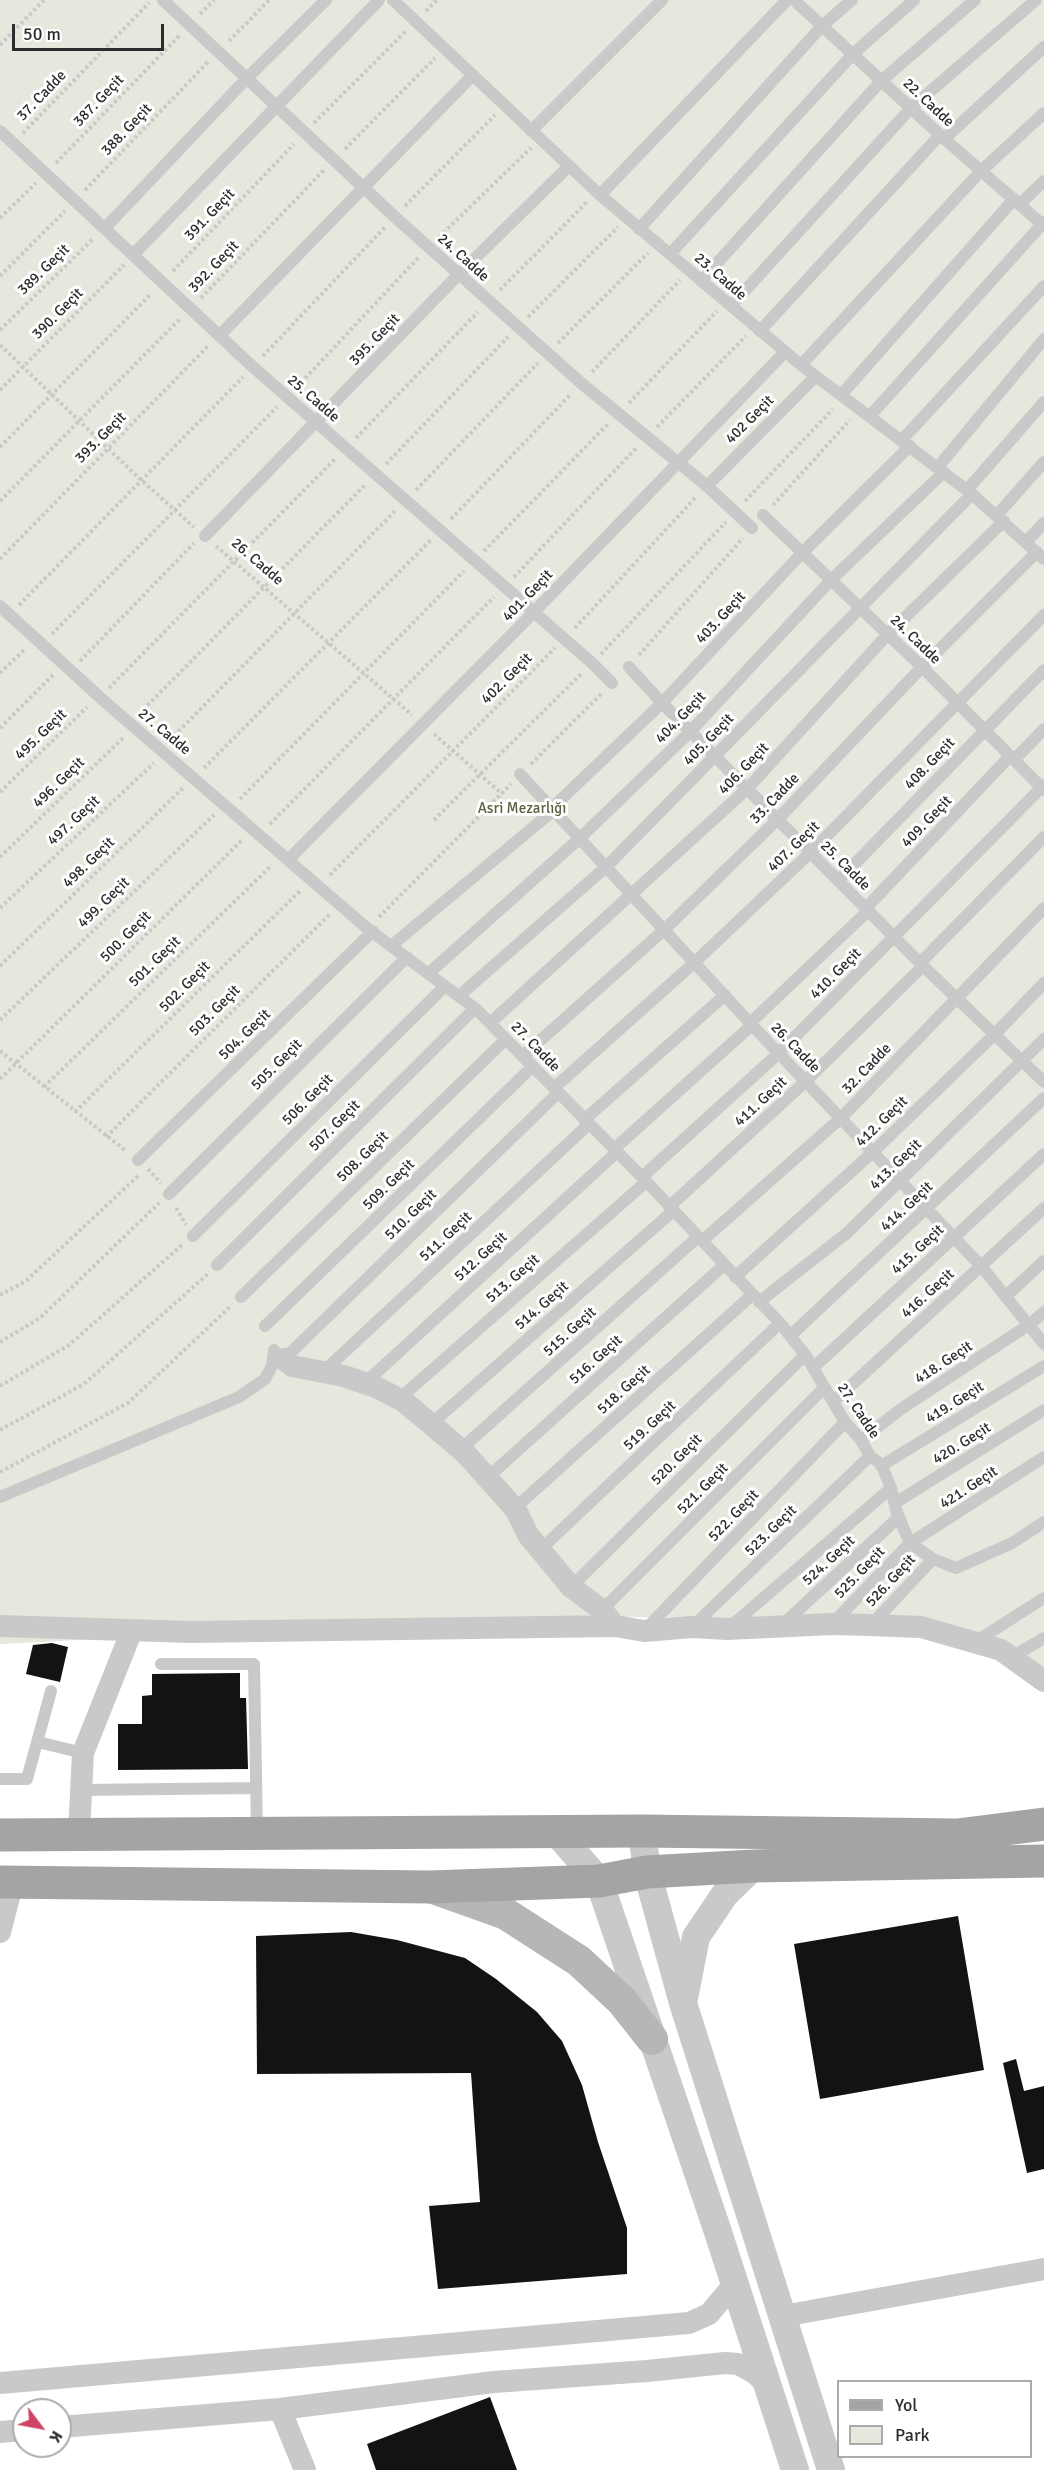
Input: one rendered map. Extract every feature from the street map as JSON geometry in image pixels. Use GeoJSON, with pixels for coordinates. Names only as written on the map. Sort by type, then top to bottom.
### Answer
{"type":"FeatureCollection","features":[{"type":"Feature","properties":{"kind":"main road"},"geometry":{"type":"LineString","coordinates":[[0,1835],[642,1831],[957,1834],[1044,1824]]}},
{"type":"Feature","properties":{"kind":"main road"},"geometry":{"type":"LineString","coordinates":[[7,1882],[430,1887],[599,1881],[647,1872],[754,1866],[1044,1861]]}},
{"type":"Feature","properties":{"kind":"main road"},"geometry":{"type":"LineString","coordinates":[[430,1887],[506,1914],[579,1960],[622,2001],[652,2039]]}},
{"type":"Feature","properties":{"kind":"street"},"geometry":{"type":"LineString","coordinates":[[279,1355],[292,1366],[365,1383],[399,1399],[431,1424],[461,1449],[515,1508],[528,1535],[571,1587],[609,1618],[644,1631],[692,1627],[728,1629],[832,1624],[921,1628],[1000,1650],[1044,1681]]}},
{"type":"Feature","properties":{"kind":"street"},"geometry":{"type":"LineString","coordinates":[[0,1626],[191,1632],[609,1618]]}},
{"type":"Feature","properties":{"kind":"street"},"geometry":{"type":"LineString","coordinates":[[79,1833],[83,1753],[132,1630]]}},
{"type":"Feature","properties":{"kind":"street"},"geometry":{"type":"LineString","coordinates":[[642,1831],[647,1872],[683,2003],[831,2470]]}},
{"type":"Feature","properties":{"kind":"street"},"geometry":{"type":"LineString","coordinates":[[557,1833],[599,1881],[735,2283],[795,2470]]}},
{"type":"Feature","properties":{"kind":"street"},"geometry":{"type":"LineString","coordinates":[[683,2003],[696,1937],[725,1894],[754,1866]]}},
{"type":"Feature","properties":{"kind":"street"},"geometry":{"type":"LineString","coordinates":[[0,1932],[7,1882]]}},
{"type":"Feature","properties":{"kind":"street"},"geometry":{"type":"LineString","coordinates":[[783,2316],[1044,2269]]}},
{"type":"Feature","properties":{"kind":"street"},"geometry":{"type":"LineString","coordinates":[[0,2384],[689,2323],[709,2314],[735,2283]]}},
{"type":"Feature","properties":{"kind":"street"},"geometry":{"type":"LineString","coordinates":[[72,2426],[280,2409],[494,2382],[726,2363],[738,2364],[753,2372],[766,2383]]}},
{"type":"Feature","properties":{"kind":"street"},"geometry":{"type":"LineString","coordinates":[[280,2409],[305,2470]]}},
{"type":"Feature","properties":{"kind":"lane","name":"24. Cadde"},"geometry":{"type":"LineString","coordinates":[[163,0],[459,274],[581,383],[707,486],[752,528]]}},
{"type":"Feature","properties":{"kind":"lane"},"geometry":{"type":"LineString","coordinates":[[105,228],[247,78],[326,0]]}},
{"type":"Feature","properties":{"kind":"lane"},"geometry":{"type":"LineString","coordinates":[[134,255],[378,0]]}},
{"type":"Feature","properties":{"kind":"lane","name":"23. Cadde"},"geometry":{"type":"LineString","coordinates":[[393,0],[531,131],[639,229],[801,365],[970,492],[1040,556]]}},
{"type":"Feature","properties":{"kind":"lane"},"geometry":{"type":"LineString","coordinates":[[531,131],[663,0]]}},
{"type":"Feature","properties":{"kind":"lane"},"geometry":{"type":"LineString","coordinates":[[600,195],[787,0]]}},
{"type":"Feature","properties":{"kind":"lane","name":"22. Cadde"},"geometry":{"type":"LineString","coordinates":[[794,0],[942,137],[1043,224]]}},
{"type":"Feature","properties":{"kind":"lane"},"geometry":{"type":"LineString","coordinates":[[639,229],[822,26],[852,0]]}},
{"type":"Feature","properties":{"kind":"lane"},"geometry":{"type":"LineString","coordinates":[[670,254],[853,54],[914,0]]}},
{"type":"Feature","properties":{"kind":"lane"},"geometry":{"type":"LineString","coordinates":[[701,281],[881,81],[975,0]]}},
{"type":"Feature","properties":{"kind":"lane"},"geometry":{"type":"LineString","coordinates":[[731,306],[911,108],[1036,0]]}},
{"type":"Feature","properties":{"kind":"lane"},"geometry":{"type":"LineString","coordinates":[[760,331],[942,137],[1044,47]]}},
{"type":"Feature","properties":{"kind":"lane"},"geometry":{"type":"LineString","coordinates":[[220,335],[472,76]]}},
{"type":"Feature","properties":{"kind":"lane"},"geometry":{"type":"LineString","coordinates":[[801,365],[981,171],[1044,113]]}},
{"type":"Feature","properties":{"kind":"lane","name":"25. Cadde"},"geometry":{"type":"LineString","coordinates":[[0,131],[191,309],[612,683]]}},
{"type":"Feature","properties":{"kind":"lane","name":"395. Geçit"},"geometry":{"type":"LineString","coordinates":[[204,535],[318,422],[459,274],[569,166]]}},
{"type":"Feature","properties":{"kind":"lane"},"geometry":{"type":"LineString","coordinates":[[842,396],[1017,202],[1044,181]]}},
{"type":"Feature","properties":{"kind":"lane"},"geometry":{"type":"LineString","coordinates":[[870,416],[1043,224]]}},
{"type":"Feature","properties":{"kind":"lane","name":"403. Geçit"},"geometry":{"type":"LineString","coordinates":[[391,946],[553,809],[662,703],[906,443],[1044,286]]}},
{"type":"Feature","properties":{"kind":"lane","name":"404. Geçit"},"geometry":{"type":"LineString","coordinates":[[429,974],[580,838],[690,732],[831,580],[941,469],[1044,339]]}},
{"type":"Feature","properties":{"kind":"lane","name":"401. Geçit"},"geometry":{"type":"LineString","coordinates":[[286,856],[423,724],[786,352]]}},
{"type":"Feature","properties":{"kind":"lane","name":"402 Geçit"},"geometry":{"type":"LineString","coordinates":[[707,486],[816,376]]}},
{"type":"Feature","properties":{"kind":"lane","name":"405. Geçit"},"geometry":{"type":"LineString","coordinates":[[459,996],[606,867],[970,492],[1044,402]]}},
{"type":"Feature","properties":{"kind":"lane","name":"406. Geçit"},"geometry":{"type":"LineString","coordinates":[[490,1023],[748,789],[888,634],[1001,518],[1044,462]]}},
{"type":"Feature","properties":{"kind":"lane","name":"24. Cadde"},"geometry":{"type":"LineString","coordinates":[[763,515],[1043,787]]}},
{"type":"Feature","properties":{"kind":"lane"},"geometry":{"type":"LineString","coordinates":[[1026,542],[1044,522]]}},
{"type":"Feature","properties":{"kind":"lane","name":"33. Cadde"},"geometry":{"type":"LineString","coordinates":[[524,1056],[665,929],[777,819],[922,667],[1040,556]]}},
{"type":"Feature","properties":{"kind":"lane","name":"27. Cadde"},"geometry":{"type":"LineString","coordinates":[[0,606],[98,696],[373,931],[475,1008],[524,1056],[780,1323],[805,1355],[845,1422],[861,1440],[870,1456],[881,1466],[910,1544]]}},
{"type":"Feature","properties":{"kind":"lane","name":"407. Geçit"},"geometry":{"type":"LineString","coordinates":[[556,1090],[811,852],[1044,615]]}},
{"type":"Feature","properties":{"kind":"lane","name":"25. Cadde"},"geometry":{"type":"LineString","coordinates":[[629,667],[690,732],[894,937],[1044,1082]]}},
{"type":"Feature","properties":{"kind":"lane","name":"408. Geçit"},"geometry":{"type":"LineString","coordinates":[[838,880],[1044,670]]}},
{"type":"Feature","properties":{"kind":"lane","name":"409. Geçit"},"geometry":{"type":"LineString","coordinates":[[616,1151],[751,1024],[867,909],[1012,758],[1044,729]]}},
{"type":"Feature","properties":{"kind":"lane","name":"26. Cadde"},"geometry":{"type":"LineString","coordinates":[[520,774],[751,1024],[955,1237],[1030,1324],[1044,1344]]}},
{"type":"Feature","properties":{"kind":"lane","name":"410. Geçit"},"geometry":{"type":"LineString","coordinates":[[644,1180],[779,1053],[1043,787]]}},
{"type":"Feature","properties":{"kind":"lane","name":"411. Geçit"},"geometry":{"type":"LineString","coordinates":[[671,1209],[806,1081],[1044,837]]}},
{"type":"Feature","properties":{"kind":"lane","name":"32. Cadde"},"geometry":{"type":"LineString","coordinates":[[700,1239],[841,1118],[1044,908]]}},
{"type":"Feature","properties":{"kind":"lane","name":"504. Geçit"},"geometry":{"type":"LineString","coordinates":[[142,1164],[373,931]]}},
{"type":"Feature","properties":{"kind":"lane","name":"505. Geçit"},"geometry":{"type":"LineString","coordinates":[[169,1194],[407,957]]}},
{"type":"Feature","properties":{"kind":"lane","name":"412. Geçit"},"geometry":{"type":"LineString","coordinates":[[735,1276],[874,1151],[995,1034],[1044,983]]}},
{"type":"Feature","properties":{"kind":"lane","name":"506. Geçit"},"geometry":{"type":"LineString","coordinates":[[193,1236],[445,986]]}},
{"type":"Feature","properties":{"kind":"lane"},"geometry":{"type":"LineString","coordinates":[[586,1122],[725,995]]}},
{"type":"Feature","properties":{"kind":"lane","name":"507. Geçit"},"geometry":{"type":"LineString","coordinates":[[218,1265],[475,1008]]}},
{"type":"Feature","properties":{"kind":"lane","name":"413. Geçit"},"geometry":{"type":"LineString","coordinates":[[756,1298],[847,1233],[1044,1038]]}},
{"type":"Feature","properties":{"kind":"lane","name":"508. Geçit"},"geometry":{"type":"LineString","coordinates":[[241,1297],[506,1039]]}},
{"type":"Feature","properties":{"kind":"lane","name":"509. Geçit"},"geometry":{"type":"LineString","coordinates":[[265,1326],[533,1066]]}},
{"type":"Feature","properties":{"kind":"lane","name":"510. Geçit"},"geometry":{"type":"LineString","coordinates":[[279,1355],[556,1090]]}},
{"type":"Feature","properties":{"kind":"lane","name":"414. Geçit"},"geometry":{"type":"LineString","coordinates":[[790,1336],[1044,1098]]}},
{"type":"Feature","properties":{"kind":"lane","name":"511. Geçit"},"geometry":{"type":"LineString","coordinates":[[323,1372],[586,1122]]}},
{"type":"Feature","properties":{"kind":"lane","name":"512. Geçit"},"geometry":{"type":"LineString","coordinates":[[365,1383],[616,1151]]}},
{"type":"Feature","properties":{"kind":"lane","name":"415. Geçit"},"geometry":{"type":"LineString","coordinates":[[813,1368],[1044,1154]]}},
{"type":"Feature","properties":{"kind":"lane","name":"513. Geçit"},"geometry":{"type":"LineString","coordinates":[[399,1399],[644,1180]]}},
{"type":"Feature","properties":{"kind":"lane","name":"416. Geçit"},"geometry":{"type":"LineString","coordinates":[[833,1402],[1044,1208]]}},
{"type":"Feature","properties":{"kind":"lane","name":"514. Geçit"},"geometry":{"type":"LineString","coordinates":[[431,1424],[671,1209]]}},
{"type":"Feature","properties":{"kind":"lane","name":"515. Geçit"},"geometry":{"type":"LineString","coordinates":[[461,1449],[700,1239]]}},
{"type":"Feature","properties":{"kind":"lane"},"geometry":{"type":"LineString","coordinates":[[1006,1296],[1044,1261]]}},
{"type":"Feature","properties":{"kind":"lane","name":"516. Geçit"},"geometry":{"type":"LineString","coordinates":[[487,1478],[724,1265]]}},
{"type":"Feature","properties":{"kind":"lane","name":"518. Geçit"},"geometry":{"type":"LineString","coordinates":[[515,1508],[756,1298]]}},
{"type":"Feature","properties":{"kind":"lane","name":"418. Geçit"},"geometry":{"type":"LineString","coordinates":[[861,1440],[902,1409],[1030,1324],[1044,1312]]}},
{"type":"Feature","properties":{"kind":"lane","name":"519. Geçit"},"geometry":{"type":"LineString","coordinates":[[541,1549],[780,1323]]}},
{"type":"Feature","properties":{"kind":"lane"},"geometry":{"type":"LineString","coordinates":[[0,1497],[239,1397],[265,1379],[279,1355]]}},
{"type":"Feature","properties":{"kind":"lane","name":"520. Geçit"},"geometry":{"type":"LineString","coordinates":[[571,1587],[805,1355]]}},
{"type":"Feature","properties":{"kind":"lane","name":"419. Geçit"},"geometry":{"type":"LineString","coordinates":[[881,1466],[1044,1365]]}},
{"type":"Feature","properties":{"kind":"lane","name":"521. Geçit"},"geometry":{"type":"LineString","coordinates":[[609,1618],[824,1388]]}},
{"type":"Feature","properties":{"kind":"lane","name":"420. Geçit"},"geometry":{"type":"LineString","coordinates":[[895,1503],[1044,1410]]}},
{"type":"Feature","properties":{"kind":"lane","name":"522. Geçit"},"geometry":{"type":"LineString","coordinates":[[644,1631],[845,1422]]}},
{"type":"Feature","properties":{"kind":"lane","name":"523. Geçit"},"geometry":{"type":"LineString","coordinates":[[692,1627],[870,1456]]}},
{"type":"Feature","properties":{"kind":"lane","name":"421. Geçit"},"geometry":{"type":"LineString","coordinates":[[910,1544],[1044,1457]]}},
{"type":"Feature","properties":{"kind":"lane"},"geometry":{"type":"LineString","coordinates":[[728,1629],[891,1488]]}},
{"type":"Feature","properties":{"kind":"lane","name":"524. Geçit"},"geometry":{"type":"LineString","coordinates":[[780,1626],[899,1517]]}},
{"type":"Feature","properties":{"kind":"lane"},"geometry":{"type":"LineString","coordinates":[[910,1544],[933,1559],[956,1568],[1012,1544],[1044,1522]]}},
{"type":"Feature","properties":{"kind":"lane","name":"525. Geçit"},"geometry":{"type":"LineString","coordinates":[[832,1624],[910,1544]]}},
{"type":"Feature","properties":{"kind":"lane","name":"526. Geçit"},"geometry":{"type":"LineString","coordinates":[[871,1625],[933,1559]]}},
{"type":"Feature","properties":{"kind":"lane"},"geometry":{"type":"LineString","coordinates":[[975,1642],[1044,1598]]}},
{"type":"Feature","properties":{"kind":"lane"},"geometry":{"type":"LineString","coordinates":[[1012,1658],[1044,1638]]}},
{"type":"Feature","properties":{"kind":"lane"},"geometry":{"type":"LineString","coordinates":[[161,1664],[254,1664],[257,1833]]}},
{"type":"Feature","properties":{"kind":"lane"},"geometry":{"type":"LineString","coordinates":[[0,1779],[27,1779],[51,1691]]}},
{"type":"Feature","properties":{"kind":"lane"},"geometry":{"type":"LineString","coordinates":[[38,1742],[83,1753]]}},
{"type":"Feature","properties":{"kind":"lane"},"geometry":{"type":"LineString","coordinates":[[81,1790],[256,1788]]}},
{"type":"Feature","properties":{"kind":"path"},"geometry":{"type":"LineString","coordinates":[[0,45],[44,0]]}},
{"type":"Feature","properties":{"kind":"path","name":"37. Cadde"},"geometry":{"type":"LineString","coordinates":[[13,143],[151,0]]}},
{"type":"Feature","properties":{"kind":"path","name":"387. Geçit"},"geometry":{"type":"LineString","coordinates":[[0,218],[214,0]]}},
{"type":"Feature","properties":{"kind":"path","name":"388. Geçit"},"geometry":{"type":"LineString","coordinates":[[0,276],[269,0]]}},
{"type":"Feature","properties":{"kind":"path","name":"391. Geçit"},"geometry":{"type":"LineString","coordinates":[[0,447],[437,0]]}},
{"type":"Feature","properties":{"kind":"path","name":"392. Geçit"},"geometry":{"type":"LineString","coordinates":[[0,501],[444,49]]}},
{"type":"Feature","properties":{"kind":"path","name":"389. Geçit"},"geometry":{"type":"LineString","coordinates":[[0,330],[105,228]]}},
{"type":"Feature","properties":{"kind":"path","name":"390. Geçit"},"geometry":{"type":"LineString","coordinates":[[0,390],[134,255]]}},
{"type":"Feature","properties":{"kind":"path","name":"393. Geçit"},"geometry":{"type":"LineString","coordinates":[[0,559],[220,335]]}},
{"type":"Feature","properties":{"kind":"path","name":"26. Cadde"},"geometry":{"type":"LineString","coordinates":[[0,345],[204,535],[502,794]]}},
{"type":"Feature","properties":{"kind":"path"},"geometry":{"type":"LineString","coordinates":[[434,820],[592,663],[842,396]]}},
{"type":"Feature","properties":{"kind":"path","name":"402. Geçit"},"geometry":{"type":"LineString","coordinates":[[316,882],[453,751],[565,639],[707,486]]}},
{"type":"Feature","properties":{"kind":"path"},"geometry":{"type":"LineString","coordinates":[[0,728],[68,667],[204,535]]}},
{"type":"Feature","properties":{"kind":"path"},"geometry":{"type":"LineString","coordinates":[[0,673],[36,638]]}},
{"type":"Feature","properties":{"kind":"path","name":"495. Geçit"},"geometry":{"type":"LineString","coordinates":[[0,792],[98,696]]}},
{"type":"Feature","properties":{"kind":"path","name":"496. Geçit"},"geometry":{"type":"LineString","coordinates":[[0,857],[135,727]]}},
{"type":"Feature","properties":{"kind":"path","name":"497. Geçit"},"geometry":{"type":"LineString","coordinates":[[0,908],[165,753]]}},
{"type":"Feature","properties":{"kind":"path","name":"498. Geçit"},"geometry":{"type":"LineString","coordinates":[[0,966],[195,777]]}},
{"type":"Feature","properties":{"kind":"path","name":"499. Geçit"},"geometry":{"type":"LineString","coordinates":[[0,1020],[226,804]]}},
{"type":"Feature","properties":{"kind":"path","name":"500. Geçit"},"geometry":{"type":"LineString","coordinates":[[0,1079],[254,828]]}},
{"type":"Feature","properties":{"kind":"path","name":"501. Geçit"},"geometry":{"type":"LineString","coordinates":[[44,1087],[286,856]]}},
{"type":"Feature","properties":{"kind":"path","name":"502. Geçit"},"geometry":{"type":"LineString","coordinates":[[75,1112],[316,882]]}},
{"type":"Feature","properties":{"kind":"path","name":"503. Geçit"},"geometry":{"type":"LineString","coordinates":[[106,1137],[341,903]]}},
{"type":"Feature","properties":{"kind":"path"},"geometry":{"type":"LineString","coordinates":[[0,1295],[26,1281],[142,1164]]}},
{"type":"Feature","properties":{"kind":"path"},"geometry":{"type":"LineString","coordinates":[[0,1342],[40,1318],[169,1194]]}},
{"type":"Feature","properties":{"kind":"path"},"geometry":{"type":"LineString","coordinates":[[0,1386],[69,1345],[193,1236]]}},
{"type":"Feature","properties":{"kind":"path"},"geometry":{"type":"LineString","coordinates":[[0,1431],[84,1384],[218,1265]]}},
{"type":"Feature","properties":{"kind":"path"},"geometry":{"type":"LineString","coordinates":[[0,1472],[128,1403],[241,1297]]}},
{"type":"Feature","properties":{"kind":"green space","name":"Asri Mezarlığı"},"geometry":{"type":"Polygon","coordinates":[[[0,0],[1044,0],[1044,1678],[924,1623],[626,1617],[418,1623],[0,1644],[0,0]]]}},
{"type":"Feature","properties":{"kind":"building"},"geometry":{"type":"Polygon","coordinates":[[[52,1643],[68,1647],[60,1682],[26,1674],[33,1645],[52,1643]]]}},
{"type":"Feature","properties":{"kind":"building"},"geometry":{"type":"Polygon","coordinates":[[[240,1673],[240,1698],[246,1698],[248,1769],[118,1770],[118,1724],[142,1724],[142,1696],[152,1695],[152,1674],[240,1673]]]}},
{"type":"Feature","properties":{"kind":"building"},"geometry":{"type":"Polygon","coordinates":[[[958,1916],[984,2070],[820,2099],[794,1944],[958,1916]]]}},
{"type":"Feature","properties":{"kind":"building"},"geometry":{"type":"Polygon","coordinates":[[[351,1932],[397,1940],[465,1958],[496,1979],[537,2012],[562,2041],[582,2085],[598,2142],[627,2228],[627,2274],[438,2289],[429,2206],[480,2202],[471,2073],[257,2074],[256,1936],[351,1932]]]}},
{"type":"Feature","properties":{"kind":"building"},"geometry":{"type":"Polygon","coordinates":[[[1016,2059],[1024,2091],[1044,2086],[1044,2169],[1027,2173],[1003,2063],[1016,2059]]]}},
{"type":"Feature","properties":{"kind":"building"},"geometry":{"type":"Polygon","coordinates":[[[490,2397],[517,2470],[376,2470],[367,2444],[490,2397]]]}}]}
